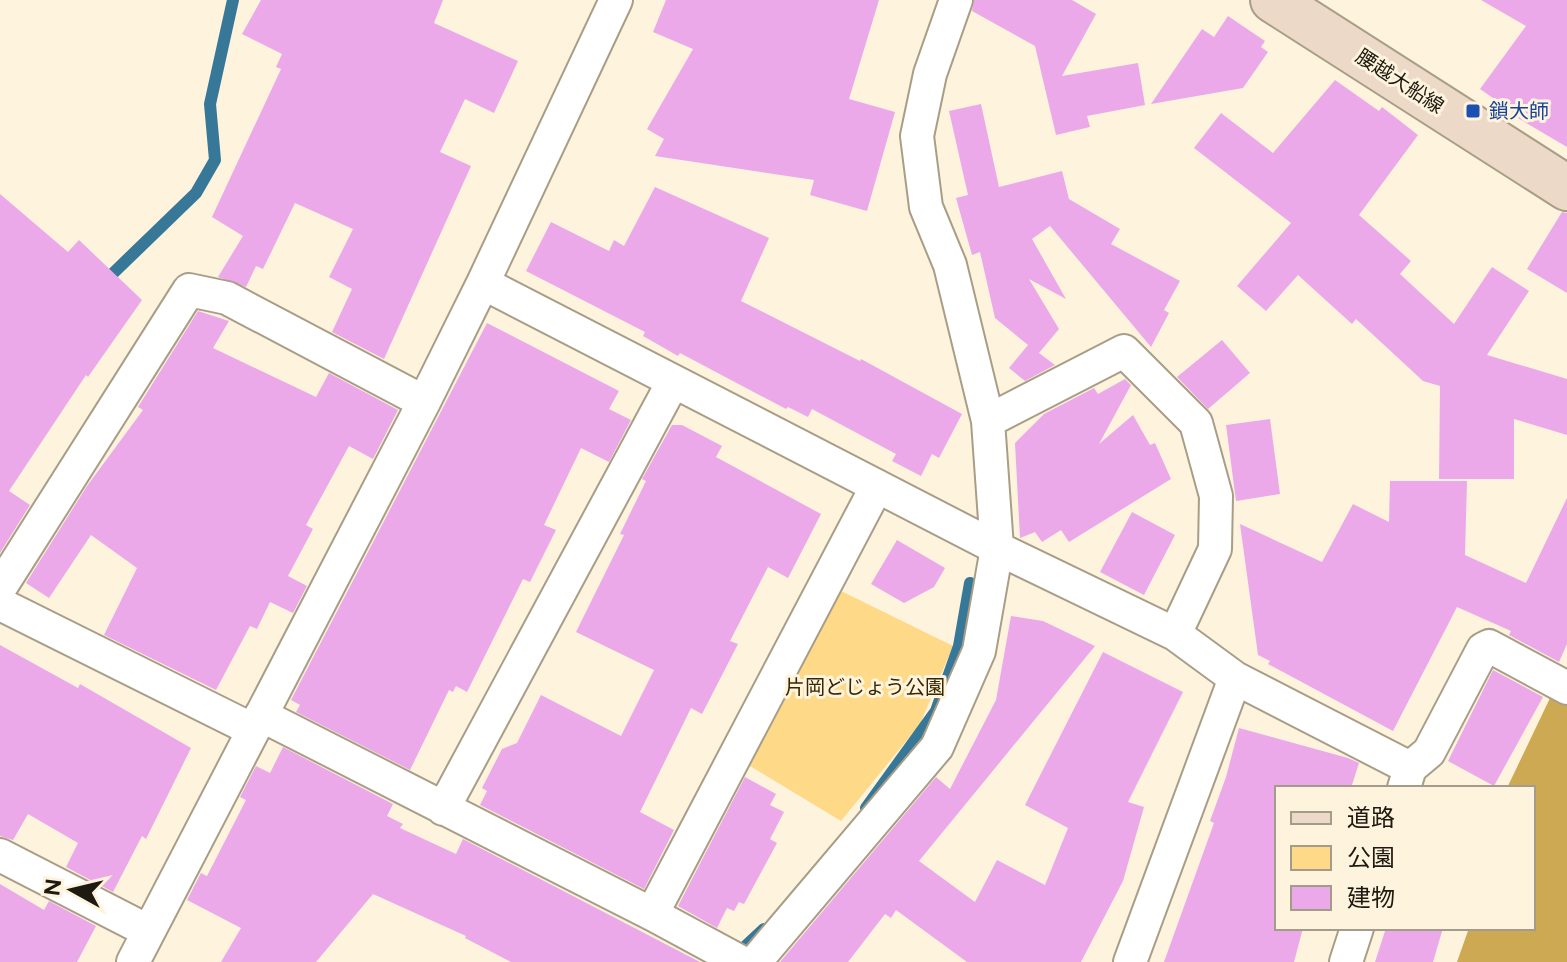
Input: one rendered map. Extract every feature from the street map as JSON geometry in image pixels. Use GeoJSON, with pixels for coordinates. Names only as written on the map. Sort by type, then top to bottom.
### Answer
{"type":"FeatureCollection","features":[{"type":"Feature","properties":{"kind":"main road","name":"腰越大船線"},"geometry":{"type":"LineString","coordinates":[[1273,0],[1567,188]]}},
{"type":"Feature","properties":{"kind":"street"},"geometry":{"type":"LineString","coordinates":[[133,962],[424,402],[616,0]]}},
{"type":"Feature","properties":{"kind":"street"},"geometry":{"type":"LineString","coordinates":[[755,962],[937,747],[979,651],[997,548],[988,421],[950,265],[926,207],[917,136],[930,74],[956,0]]}},
{"type":"Feature","properties":{"kind":"street"},"geometry":{"type":"LineString","coordinates":[[483,283],[997,548],[1175,634],[1235,678],[1407,778],[1429,752],[1483,649],[1489,646],[1567,688]]}},
{"type":"Feature","properties":{"kind":"street"},"geometry":{"type":"LineString","coordinates":[[0,588],[189,290],[227,298],[424,402]]}},
{"type":"Feature","properties":{"kind":"street"},"geometry":{"type":"LineString","coordinates":[[988,421],[1124,351],[1196,423],[1216,496],[1215,549],[1175,634]]}},
{"type":"Feature","properties":{"kind":"street"},"geometry":{"type":"LineString","coordinates":[[443,809],[673,382]]}},
{"type":"Feature","properties":{"kind":"street"},"geometry":{"type":"LineString","coordinates":[[652,914],[877,486]]}},
{"type":"Feature","properties":{"kind":"street"},"geometry":{"type":"LineString","coordinates":[[0,604],[443,809],[741,962]]}},
{"type":"Feature","properties":{"kind":"street"},"geometry":{"type":"LineString","coordinates":[[1130,962],[1235,678]]}},
{"type":"Feature","properties":{"kind":"street"},"geometry":{"type":"LineString","coordinates":[[0,855],[148,931]]}},
{"type":"Feature","properties":{"kind":"street"},"geometry":{"type":"LineString","coordinates":[[1346,962],[1356,930]]}},
{"type":"Feature","properties":{"kind":"green space","name":"片岡どじょう公園"},"geometry":{"type":"Polygon","coordinates":[[[841,591],[953,646],[920,724],[841,821],[750,766],[841,591]]]}},
{"type":"Feature","properties":{"kind":"shaded area"},"geometry":{"type":"Polygon","coordinates":[[[1567,695],[1567,962],[1457,962],[1468,930],[1535,930],[1535,786],[1508,786],[1551,696],[1567,695]]]}},
{"type":"Feature","properties":{"kind":"building"},"geometry":{"type":"Polygon","coordinates":[[[261,0],[443,0],[434,23],[518,61],[494,113],[465,99],[440,152],[471,166],[384,359],[332,332],[352,289],[329,277],[353,229],[295,203],[263,269],[256,266],[246,287],[218,277],[243,236],[212,217],[281,69],[276,67],[282,54],[242,34],[261,0]]]}},
{"type":"Feature","properties":{"kind":"building"},"geometry":{"type":"Polygon","coordinates":[[[666,0],[879,0],[849,99],[895,112],[867,211],[810,195],[814,180],[655,156],[664,139],[647,129],[693,49],[653,32],[666,0]]]}},
{"type":"Feature","properties":{"kind":"building"},"geometry":{"type":"Polygon","coordinates":[[[974,0],[1072,0],[1096,14],[1062,76],[1138,63],[1145,105],[1087,116],[1090,127],[1056,135],[1035,46],[972,11],[974,0]]]}},
{"type":"Feature","properties":{"kind":"building"},"geometry":{"type":"Polygon","coordinates":[[[1481,0],[1567,0],[1567,147],[1511,114],[1513,112],[1480,89],[1526,26],[1481,0]]]}},
{"type":"Feature","properties":{"kind":"building"},"geometry":{"type":"Polygon","coordinates":[[[1228,16],[1265,41],[1261,47],[1268,52],[1243,88],[1151,104],[1202,29],[1214,37],[1228,16]]]}},
{"type":"Feature","properties":{"kind":"building"},"geometry":{"type":"Polygon","coordinates":[[[1335,80],[1379,111],[1382,107],[1418,135],[1359,215],[1411,261],[1400,274],[1454,324],[1492,267],[1529,291],[1487,355],[1567,379],[1567,435],[1514,419],[1514,479],[1439,479],[1440,386],[1423,381],[1356,319],[1352,324],[1298,275],[1266,311],[1237,286],[1291,223],[1194,148],[1221,113],[1273,153],[1335,80]]]}},
{"type":"Feature","properties":{"kind":"building"},"geometry":{"type":"Polygon","coordinates":[[[981,104],[999,187],[1062,171],[1069,199],[1120,229],[1111,244],[1180,281],[1164,310],[1169,313],[1151,347],[1050,226],[1032,239],[1066,299],[1029,279],[1059,329],[1039,353],[1055,365],[1025,381],[1009,368],[1028,345],[995,318],[980,252],[972,255],[956,198],[968,195],[949,111],[981,104]]]}},
{"type":"Feature","properties":{"kind":"building"},"geometry":{"type":"Polygon","coordinates":[[[655,187],[769,238],[741,301],[861,359],[962,414],[939,458],[932,454],[921,476],[892,461],[896,454],[812,409],[808,417],[788,407],[786,409],[680,353],[678,356],[643,336],[645,332],[526,271],[551,222],[609,251],[614,240],[624,246],[655,187]]]}},
{"type":"Feature","properties":{"kind":"building"},"geometry":{"type":"Polygon","coordinates":[[[0,194],[68,252],[79,240],[142,300],[88,377],[86,375],[9,491],[30,505],[0,553],[0,194]]]}},
{"type":"Feature","properties":{"kind":"building"},"geometry":{"type":"Polygon","coordinates":[[[1562,212],[1567,213],[1567,293],[1527,269],[1562,212]]]}},
{"type":"Feature","properties":{"kind":"building"},"geometry":{"type":"Polygon","coordinates":[[[198,311],[229,321],[213,348],[316,397],[329,373],[398,410],[373,459],[349,446],[306,525],[313,529],[288,576],[307,586],[293,613],[270,602],[257,629],[250,626],[216,690],[104,635],[137,568],[91,535],[49,598],[26,583],[87,486],[143,410],[138,407],[198,311]]]}},
{"type":"Feature","properties":{"kind":"building"},"geometry":{"type":"Polygon","coordinates":[[[487,323],[619,391],[609,409],[631,420],[609,462],[581,448],[544,525],[556,530],[530,582],[523,579],[467,692],[456,686],[453,692],[449,690],[410,770],[296,712],[300,705],[291,700],[487,323]]]}},
{"type":"Feature","properties":{"kind":"building"},"geometry":{"type":"Polygon","coordinates":[[[1222,340],[1250,373],[1208,409],[1177,377],[1222,340]]]}},
{"type":"Feature","properties":{"kind":"building"},"geometry":{"type":"Polygon","coordinates":[[[1125,379],[1131,385],[1099,444],[1133,415],[1150,445],[1155,443],[1171,479],[1069,542],[1061,530],[1042,542],[1035,532],[1020,538],[1015,443],[1044,414],[1094,388],[1098,394],[1125,379]]]}},
{"type":"Feature","properties":{"kind":"building"},"geometry":{"type":"Polygon","coordinates":[[[1270,419],[1280,494],[1236,501],[1226,425],[1270,419]]]}},
{"type":"Feature","properties":{"kind":"building"},"geometry":{"type":"Polygon","coordinates":[[[672,425],[682,425],[722,446],[716,457],[821,514],[788,578],[768,567],[730,641],[738,644],[702,714],[691,708],[640,812],[674,830],[644,889],[480,805],[487,791],[482,788],[502,749],[517,743],[541,695],[621,736],[654,670],[576,632],[624,535],[620,534],[646,481],[642,479],[672,425]]]}},
{"type":"Feature","properties":{"kind":"building"},"geometry":{"type":"Polygon","coordinates":[[[1390,481],[1467,481],[1465,555],[1526,583],[1567,498],[1567,644],[1559,662],[1509,635],[1511,631],[1457,607],[1393,731],[1268,664],[1270,661],[1258,655],[1240,524],[1322,562],[1353,504],[1389,522],[1390,481]]]}},
{"type":"Feature","properties":{"kind":"building"},"geometry":{"type":"Polygon","coordinates":[[[1132,512],[1175,535],[1144,595],[1100,572],[1132,512]]]}},
{"type":"Feature","properties":{"kind":"building"},"geometry":{"type":"Polygon","coordinates":[[[897,540],[945,568],[934,587],[904,603],[871,584],[897,540]]]}},
{"type":"Feature","properties":{"kind":"building"},"geometry":{"type":"Polygon","coordinates":[[[1011,616],[1043,621],[1095,646],[919,861],[975,902],[997,860],[1045,885],[1068,828],[1025,805],[1103,652],[1183,692],[1128,802],[1144,807],[1123,881],[1081,962],[967,962],[896,910],[891,918],[885,914],[848,962],[780,962],[936,777],[950,789],[996,700],[1011,616]]]}},
{"type":"Feature","properties":{"kind":"building"},"geometry":{"type":"Polygon","coordinates":[[[0,645],[78,688],[80,684],[191,748],[146,839],[142,836],[113,892],[66,867],[78,843],[28,814],[13,840],[0,836],[0,645]]]}},
{"type":"Feature","properties":{"kind":"building"},"geometry":{"type":"Polygon","coordinates":[[[1493,670],[1543,697],[1494,786],[1448,761],[1493,670]]]}},
{"type":"Feature","properties":{"kind":"building"},"geometry":{"type":"Polygon","coordinates":[[[1239,728],[1359,763],[1352,786],[1275,786],[1275,930],[1302,930],[1294,962],[1164,962],[1214,823],[1210,821],[1239,728]]]}},
{"type":"Feature","properties":{"kind":"building"},"geometry":{"type":"Polygon","coordinates":[[[283,747],[393,804],[387,816],[403,824],[400,828],[456,854],[463,839],[700,962],[511,962],[466,936],[373,894],[316,962],[221,962],[241,928],[187,900],[201,873],[207,876],[246,800],[240,797],[256,766],[270,773],[283,747]]]}},
{"type":"Feature","properties":{"kind":"building"},"geometry":{"type":"Polygon","coordinates":[[[745,777],[776,794],[770,805],[784,812],[770,839],[777,843],[744,904],[739,902],[734,911],[727,908],[717,928],[678,906],[745,777]]]}},
{"type":"Feature","properties":{"kind":"building"},"geometry":{"type":"Polygon","coordinates":[[[0,884],[44,910],[49,901],[96,926],[77,962],[0,962],[0,884]]]}},
{"type":"Feature","properties":{"kind":"building"},"geometry":{"type":"Polygon","coordinates":[[[1385,930],[1442,930],[1433,962],[1375,962],[1385,930]]]}},
{"type":"Feature","properties":{"kind":"waterway"},"geometry":{"type":"LineString","coordinates":[[104,282],[196,193],[215,160],[210,104],[233,0]]}},
{"type":"Feature","properties":{"kind":"waterway"},"geometry":{"type":"LineString","coordinates":[[866,808],[936,711],[959,646],[970,583]]}},
{"type":"Feature","properties":{"kind":"waterway"},"geometry":{"type":"LineString","coordinates":[[734,957],[764,929]]}},
{"type":"Feature","properties":{"kind":"place","name":"鎖大師"},"geometry":{"type":"Point","coordinates":[1473,111]}}]}
